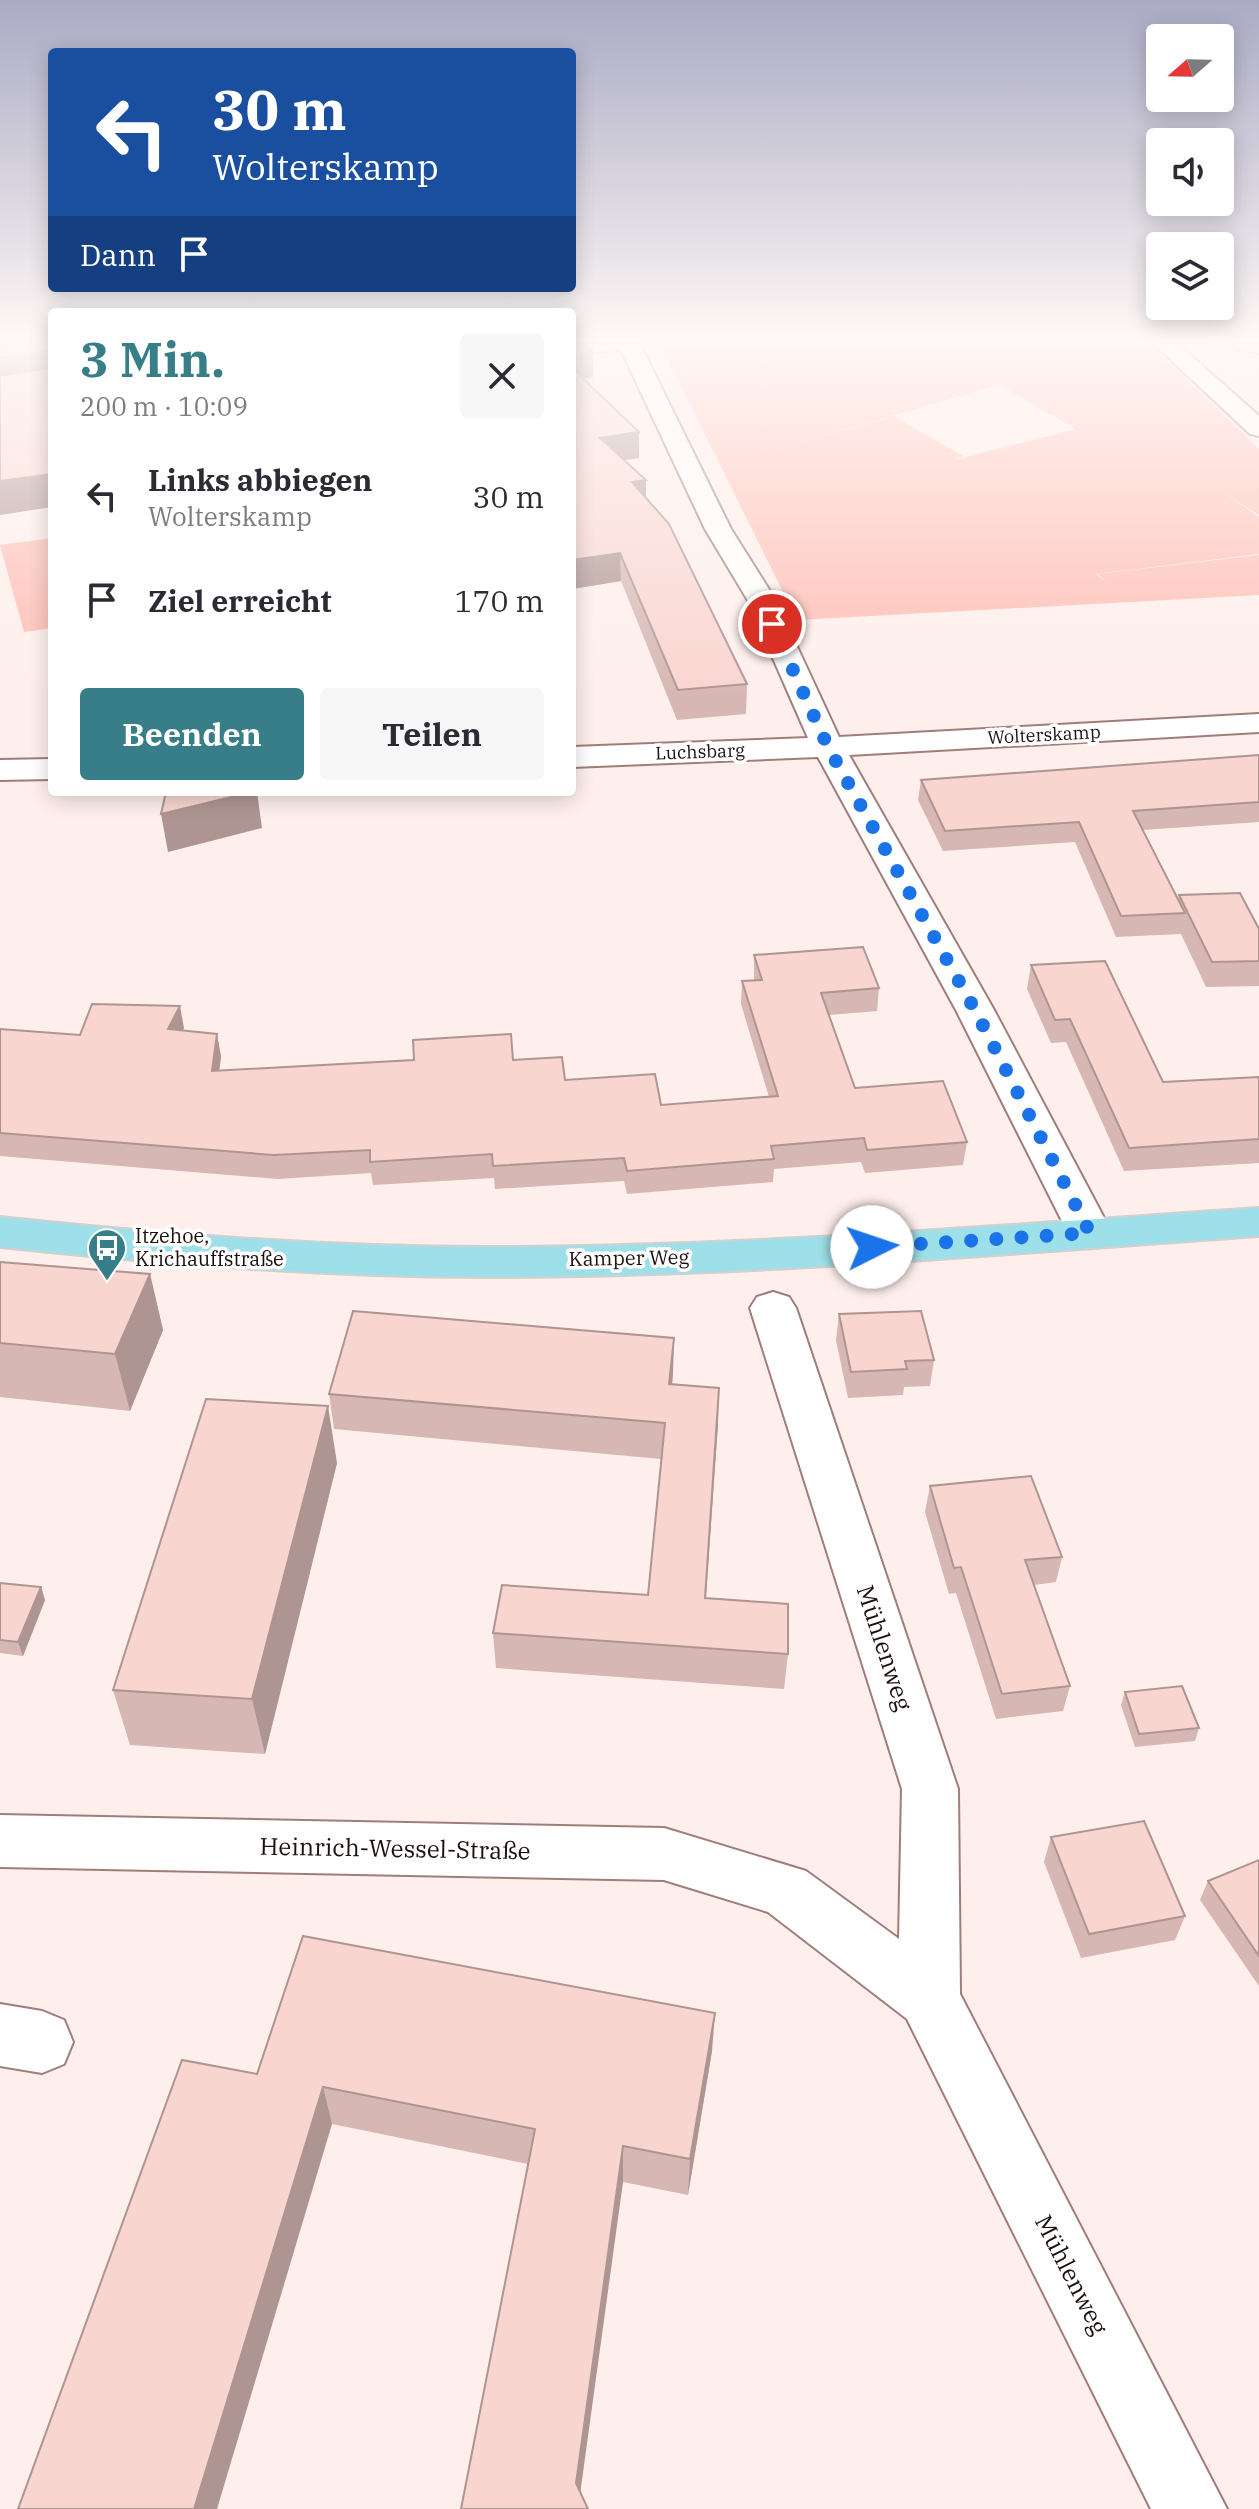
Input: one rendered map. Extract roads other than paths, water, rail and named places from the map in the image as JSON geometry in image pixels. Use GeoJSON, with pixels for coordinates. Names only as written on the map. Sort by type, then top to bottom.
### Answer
{"type":"FeatureCollection","features":[{"type":"Feature","properties":{"kind":"main road","name":"Kamper Weg"},"geometry":{"type":"LineString","coordinates":[[0,1232],[223,1254],[489,1262],[755,1255],[1259,1222]]}},
{"type":"Feature","properties":{"kind":"street"},"geometry":{"type":"LineString","coordinates":[[685,461],[718,529],[761,599],[828,747],[975,1010],[1090,1233]]}},
{"type":"Feature","properties":{"kind":"street","name":"Wolterskamp"},"geometry":{"type":"LineString","coordinates":[[828,747],[1259,723]]}},
{"type":"Feature","properties":{"kind":"street","name":"Luchsbarg"},"geometry":{"type":"LineString","coordinates":[[576,757],[828,747]]}},
{"type":"Feature","properties":{"kind":"street"},"geometry":{"type":"LineString","coordinates":[[0,770],[48,769]]}},
{"type":"Feature","properties":{"kind":"street","name":"Mühlenweg"},"geometry":{"type":"LineString","coordinates":[[773,1308],[930,1789],[929,1998]]}},
{"type":"Feature","properties":{"kind":"street","name":"Heinrich-Wessel-Straße"},"geometry":{"type":"LineString","coordinates":[[0,1841],[664,1854],[785,1890]]}},
{"type":"Feature","properties":{"kind":"street","name":"Mühlenweg"},"geometry":{"type":"LineString","coordinates":[[785,1890],[929,1998],[1190,2509]]}},
{"type":"Feature","properties":{"kind":"place","name":"Itzehoe, Krichauffstraße"},"geometry":{"type":"Point","coordinates":[107,1282]}}]}
